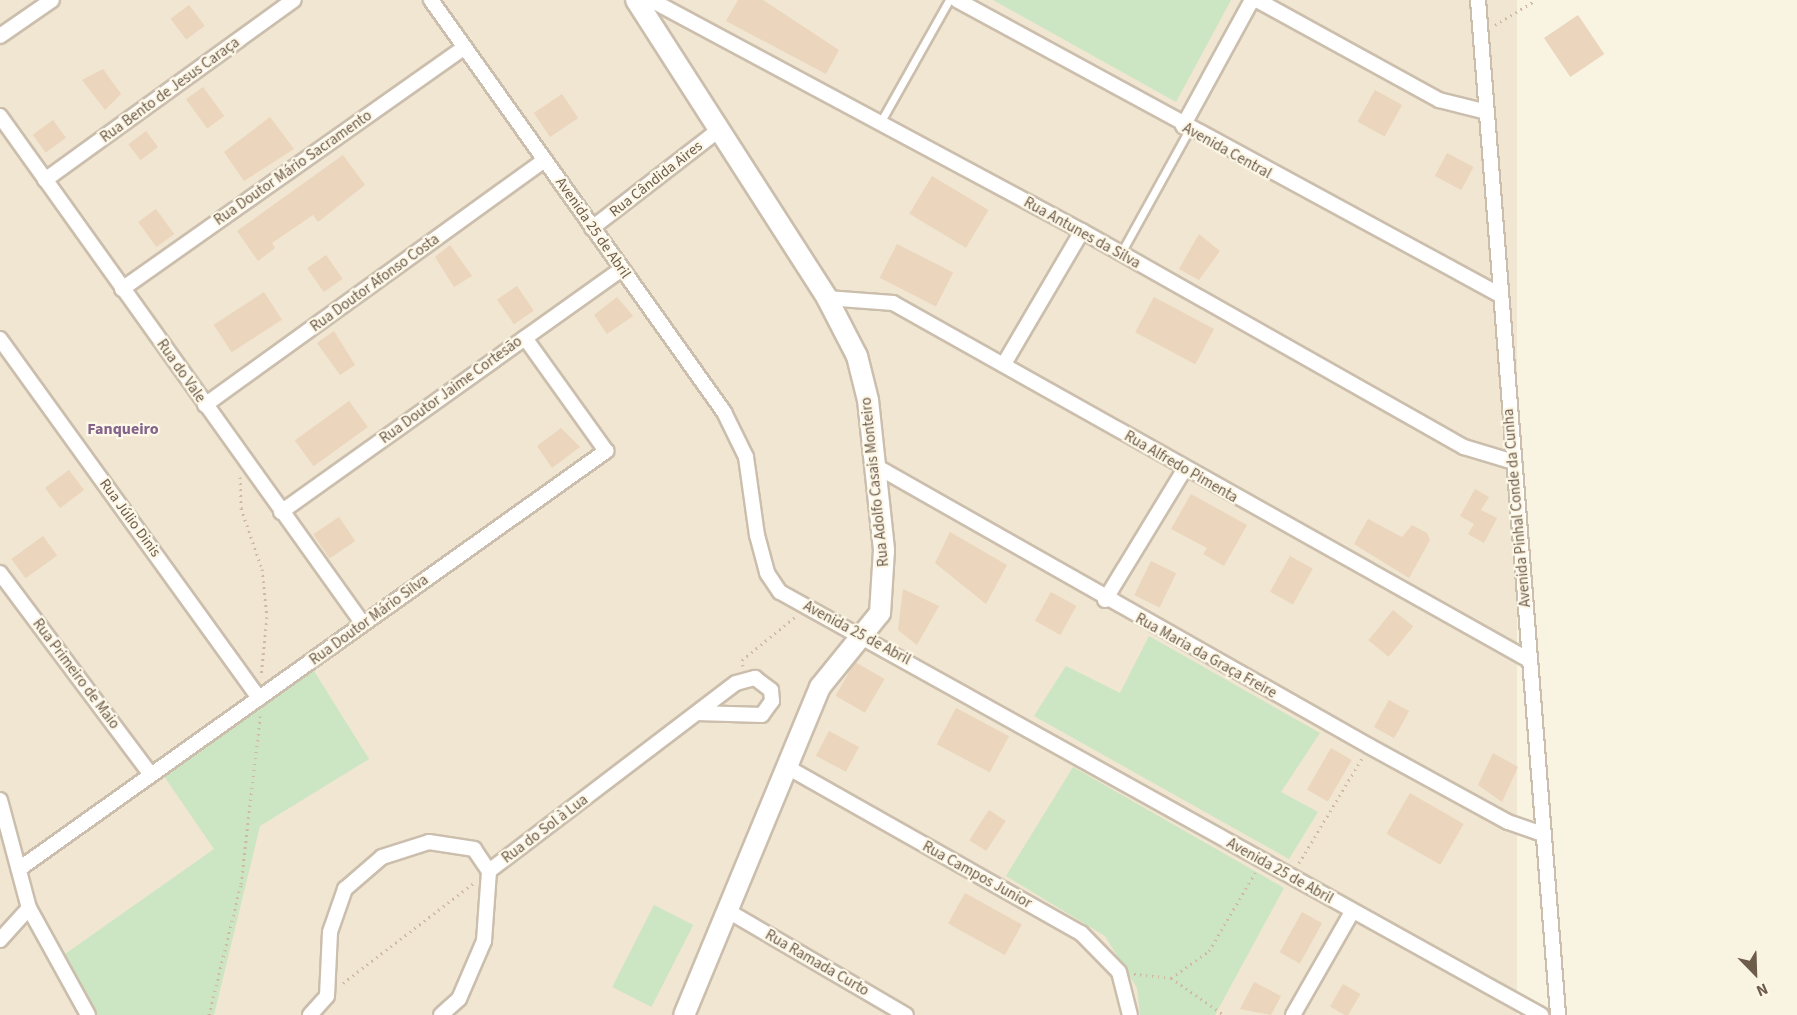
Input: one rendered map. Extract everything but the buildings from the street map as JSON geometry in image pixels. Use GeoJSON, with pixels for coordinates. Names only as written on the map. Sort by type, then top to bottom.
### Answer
{"type":"FeatureCollection","features":[{"type":"Feature","properties":{"kind":"street"},"geometry":{"type":"LineString","coordinates":[[0,36],[52,0]]}},
{"type":"Feature","properties":{"kind":"street","name":"Rua Bento de Jesus Caraça"},"geometry":{"type":"LineString","coordinates":[[45,180],[294,0]]}},
{"type":"Feature","properties":{"kind":"street","name":"Avenida 25 de Abril"},"geometry":{"type":"LineString","coordinates":[[431,0],[724,412],[746,457],[767,573],[780,592],[1541,1015]]}},
{"type":"Feature","properties":{"kind":"street","name":"Rua Adolfo Casais Monteiro"},"geometry":{"type":"LineString","coordinates":[[636,0],[827,298],[863,373],[874,465],[884,587],[880,613],[862,636],[831,668],[787,767],[684,1015]]}},
{"type":"Feature","properties":{"kind":"street","name":"Avenida Central"},"geometry":{"type":"LineString","coordinates":[[957,0],[976,4],[1186,128],[1500,296]]}},
{"type":"Feature","properties":{"kind":"street"},"geometry":{"type":"LineString","coordinates":[[1186,128],[1252,0]]}},
{"type":"Feature","properties":{"kind":"street"},"geometry":{"type":"LineString","coordinates":[[1257,0],[1439,100],[1486,112]]}},
{"type":"Feature","properties":{"kind":"street","name":"Avenida Pinhal Conde da Cunha"},"geometry":{"type":"LineString","coordinates":[[1478,0],[1558,1015]]}},
{"type":"Feature","properties":{"kind":"street","name":"Rua Antunes da Silva"},"geometry":{"type":"LineString","coordinates":[[658,2],[1082,231],[1464,447],[1514,462]]}},
{"type":"Feature","properties":{"kind":"street","name":"Rua Doutor Mário Sacramento"},"geometry":{"type":"LineString","coordinates":[[122,289],[465,48]]}},
{"type":"Feature","properties":{"kind":"street","name":"Rua do Vale"},"geometry":{"type":"LineString","coordinates":[[0,116],[363,624]]}},
{"type":"Feature","properties":{"kind":"street","name":"Rua Cândida Aires"},"geometry":{"type":"LineString","coordinates":[[592,228],[719,130]]}},
{"type":"Feature","properties":{"kind":"street","name":"Rua Doutor Afonso Costa"},"geometry":{"type":"LineString","coordinates":[[205,405],[544,160]]}},
{"type":"Feature","properties":{"kind":"street"},"geometry":{"type":"LineString","coordinates":[[1004,364],[1082,231]]}},
{"type":"Feature","properties":{"kind":"street","name":"Rua Doutor Jaime Cortesão"},"geometry":{"type":"LineString","coordinates":[[281,512],[622,268]]}},
{"type":"Feature","properties":{"kind":"street","name":"Rua Alfredo Pimenta"},"geometry":{"type":"LineString","coordinates":[[827,298],[893,303],[1004,364],[1184,470],[1529,660]]}},
{"type":"Feature","properties":{"kind":"street","name":"Rua Doutor Mário Silva"},"geometry":{"type":"LineString","coordinates":[[19,869],[606,451],[525,338]]}},
{"type":"Feature","properties":{"kind":"street","name":"Rua Júlio Dinis"},"geometry":{"type":"LineString","coordinates":[[0,339],[259,698]]}},
{"type":"Feature","properties":{"kind":"street","name":"Rua Maria da Graça Freire"},"geometry":{"type":"LineString","coordinates":[[874,465],[1105,600],[1508,822],[1543,834]]}},
{"type":"Feature","properties":{"kind":"street"},"geometry":{"type":"LineString","coordinates":[[1105,600],[1184,470]]}},
{"type":"Feature","properties":{"kind":"street","name":"Rua Primeiro de Maio"},"geometry":{"type":"LineString","coordinates":[[0,575],[151,775]]}},
{"type":"Feature","properties":{"kind":"street"},"geometry":{"type":"LineString","coordinates":[[697,712],[762,715],[772,701],[771,690],[760,680],[744,678]]}},
{"type":"Feature","properties":{"kind":"street","name":"Rua do Sol à Lua"},"geometry":{"type":"LineString","coordinates":[[441,1015],[459,999],[484,941],[489,871],[744,678]]}},
{"type":"Feature","properties":{"kind":"street","name":"Rua Campos Junior"},"geometry":{"type":"LineString","coordinates":[[787,767],[1081,933],[1119,972],[1130,1015]]}},
{"type":"Feature","properties":{"kind":"street"},"geometry":{"type":"LineString","coordinates":[[0,800],[29,908],[88,1015]]}},
{"type":"Feature","properties":{"kind":"street"},"geometry":{"type":"LineString","coordinates":[[310,1015],[327,996],[330,932],[345,889],[382,857],[429,842],[474,849],[489,871]]}},
{"type":"Feature","properties":{"kind":"street"},"geometry":{"type":"LineString","coordinates":[[0,940],[29,908]]}},
{"type":"Feature","properties":{"kind":"street","name":"Rua Ramada Curto"},"geometry":{"type":"LineString","coordinates":[[728,911],[906,1015]]}},
{"type":"Feature","properties":{"kind":"street"},"geometry":{"type":"LineString","coordinates":[[1293,1015],[1352,912]]}},
{"type":"Feature","properties":{"kind":"lane"},"geometry":{"type":"LineString","coordinates":[[880,123],[949,0]]}},
{"type":"Feature","properties":{"kind":"lane"},"geometry":{"type":"LineString","coordinates":[[1120,253],[1186,128]]}},
{"type":"Feature","properties":{"kind":"path"},"geometry":{"type":"LineString","coordinates":[[1481,33],[1536,0]]}},
{"type":"Feature","properties":{"kind":"path"},"geometry":{"type":"LineString","coordinates":[[208,1015],[242,885],[261,728],[259,698],[267,617],[262,569],[241,508],[239,452]]}},
{"type":"Feature","properties":{"kind":"path"},"geometry":{"type":"LineString","coordinates":[[744,678],[742,660],[808,607]]}},
{"type":"Feature","properties":{"kind":"path"},"geometry":{"type":"LineString","coordinates":[[1290,877],[1370,746]]}},
{"type":"Feature","properties":{"kind":"path"},"geometry":{"type":"LineString","coordinates":[[1171,978],[1209,951],[1263,861]]}},
{"type":"Feature","properties":{"kind":"path"},"geometry":{"type":"LineString","coordinates":[[327,996],[489,871]]}},
{"type":"Feature","properties":{"kind":"path"},"geometry":{"type":"LineString","coordinates":[[1119,972],[1171,978],[1224,1015]]}},
{"type":"Feature","properties":{"kind":"shaded area"},"geometry":{"type":"Polygon","coordinates":[[[0,0],[1517,0],[1517,1015],[0,1015],[0,0]]]}},
{"type":"Feature","properties":{"kind":"green space"},"geometry":{"type":"Polygon","coordinates":[[[993,0],[1231,0],[1176,102],[993,0]]]}},
{"type":"Feature","properties":{"kind":"green space"},"geometry":{"type":"Polygon","coordinates":[[[1149,636],[1320,733],[1281,792],[1318,812],[1289,859],[1034,716],[1066,666],[1120,693],[1149,636]]]}},
{"type":"Feature","properties":{"kind":"green space"},"geometry":{"type":"Polygon","coordinates":[[[309,663],[369,759],[260,826],[214,1015],[88,1015],[58,959],[214,849],[159,769],[309,663]]]}},
{"type":"Feature","properties":{"kind":"green space"},"geometry":{"type":"Polygon","coordinates":[[[1073,767],[1284,888],[1215,1015],[1140,1015],[1137,988],[1105,936],[1006,876],[1073,767]]]}},
{"type":"Feature","properties":{"kind":"green space"},"geometry":{"type":"Polygon","coordinates":[[[654,905],[693,925],[651,1007],[612,987],[654,905]]]}},
{"type":"Feature","properties":{"kind":"district","name":"Fanqueiro"},"geometry":{"type":"Point","coordinates":[123,429]}}]}
